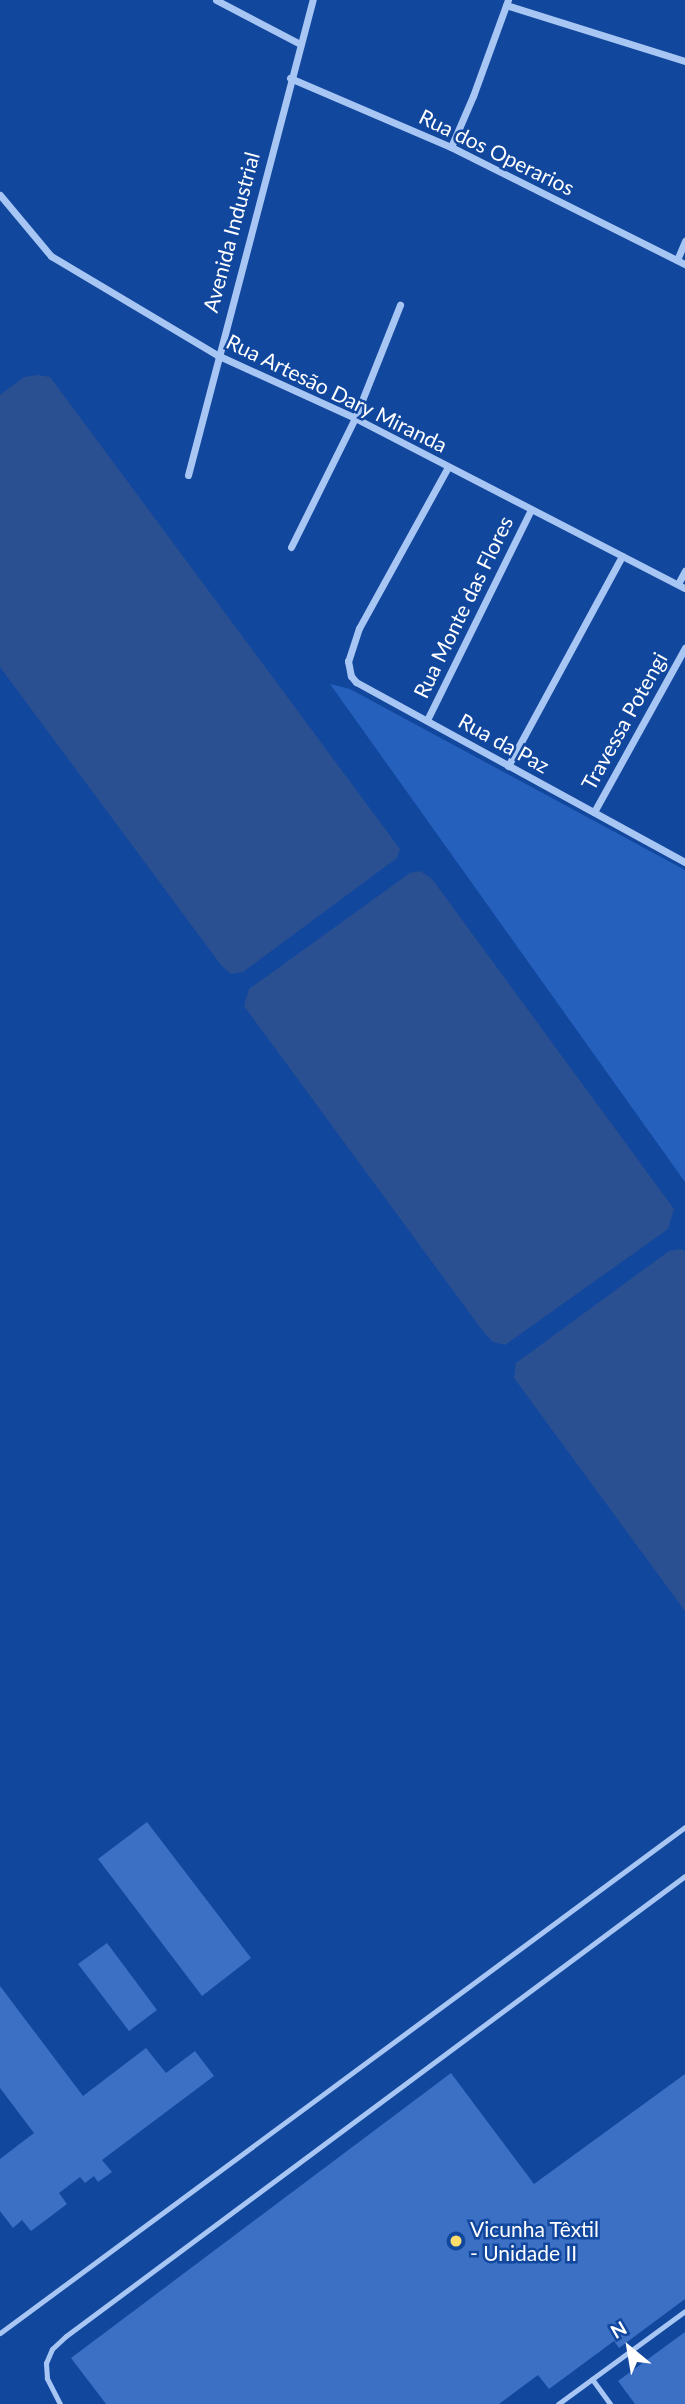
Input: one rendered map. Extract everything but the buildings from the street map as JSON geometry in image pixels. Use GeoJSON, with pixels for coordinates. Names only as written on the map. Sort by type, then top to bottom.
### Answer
{"type":"FeatureCollection","features":[{"type":"Feature","properties":{"kind":"street"},"geometry":{"type":"LineString","coordinates":[[216,0],[300,44]]}},
{"type":"Feature","properties":{"kind":"street","name":"Avenida Industrial"},"geometry":{"type":"LineString","coordinates":[[188,475],[217,355],[313,0]]}},
{"type":"Feature","properties":{"kind":"street"},"geometry":{"type":"LineString","coordinates":[[451,146],[473,96],[507,2],[685,61]]}},
{"type":"Feature","properties":{"kind":"street","name":"Rua dos Operarios"},"geometry":{"type":"LineString","coordinates":[[290,78],[451,146],[681,262]]}},
{"type":"Feature","properties":{"kind":"street","name":"Rua Artesão Dary Miranda"},"geometry":{"type":"LineString","coordinates":[[0,195],[41,247],[58,261],[217,355],[355,418],[682,586]]}},
{"type":"Feature","properties":{"kind":"street"},"geometry":{"type":"LineString","coordinates":[[681,262],[685,241]]}},
{"type":"Feature","properties":{"kind":"street"},"geometry":{"type":"LineString","coordinates":[[291,547],[355,418],[400,306]]}},
{"type":"Feature","properties":{"kind":"street","name":"Rua da Paz"},"geometry":{"type":"LineString","coordinates":[[448,467],[359,628],[348,661],[351,676],[356,682],[508,766],[684,859]]}},
{"type":"Feature","properties":{"kind":"street","name":"Rua Monte das Flores"},"geometry":{"type":"LineString","coordinates":[[427,720],[531,510]]}},
{"type":"Feature","properties":{"kind":"street"},"geometry":{"type":"LineString","coordinates":[[508,766],[622,556]]}},
{"type":"Feature","properties":{"kind":"street"},"geometry":{"type":"LineString","coordinates":[[682,586],[685,571]]}},
{"type":"Feature","properties":{"kind":"street","name":"Travessa Potengi"},"geometry":{"type":"LineString","coordinates":[[594,812],[685,648]]}},
{"type":"Feature","properties":{"kind":"lane"},"geometry":{"type":"LineString","coordinates":[[0,2333],[685,1827]]}},
{"type":"Feature","properties":{"kind":"lane"},"geometry":{"type":"LineString","coordinates":[[60,2404],[47,2378],[47,2363],[52,2349],[65,2336],[685,1876]]}},
{"type":"Feature","properties":{"kind":"lane"},"geometry":{"type":"LineString","coordinates":[[558,2404],[685,2311]]}},
{"type":"Feature","properties":{"kind":"lane"},"geometry":{"type":"LineString","coordinates":[[592,2379],[610,2404]]}},
{"type":"Feature","properties":{"kind":"shaded area"},"geometry":{"type":"Polygon","coordinates":[[[24,377],[50,377],[400,849],[397,858],[243,972],[231,974],[221,965],[0,667],[0,395],[24,377]]]}},
{"type":"Feature","properties":{"kind":"shaded area"},"geometry":{"type":"Polygon","coordinates":[[[330,684],[350,689],[685,870],[685,1182],[330,684]]]}},
{"type":"Feature","properties":{"kind":"shaded area"},"geometry":{"type":"Polygon","coordinates":[[[420,871],[432,879],[674,1209],[668,1229],[505,1345],[493,1342],[485,1334],[244,1006],[249,989],[410,873],[420,871]]]}},
{"type":"Feature","properties":{"kind":"shaded area"},"geometry":{"type":"Polygon","coordinates":[[[669,1251],[685,1251],[685,1611],[514,1378],[516,1363],[669,1251]]]}},
{"type":"Feature","properties":{"kind":"place","name":"Vicunha Têxtil - Unidade II"},"geometry":{"type":"Point","coordinates":[456,2241]}}]}
